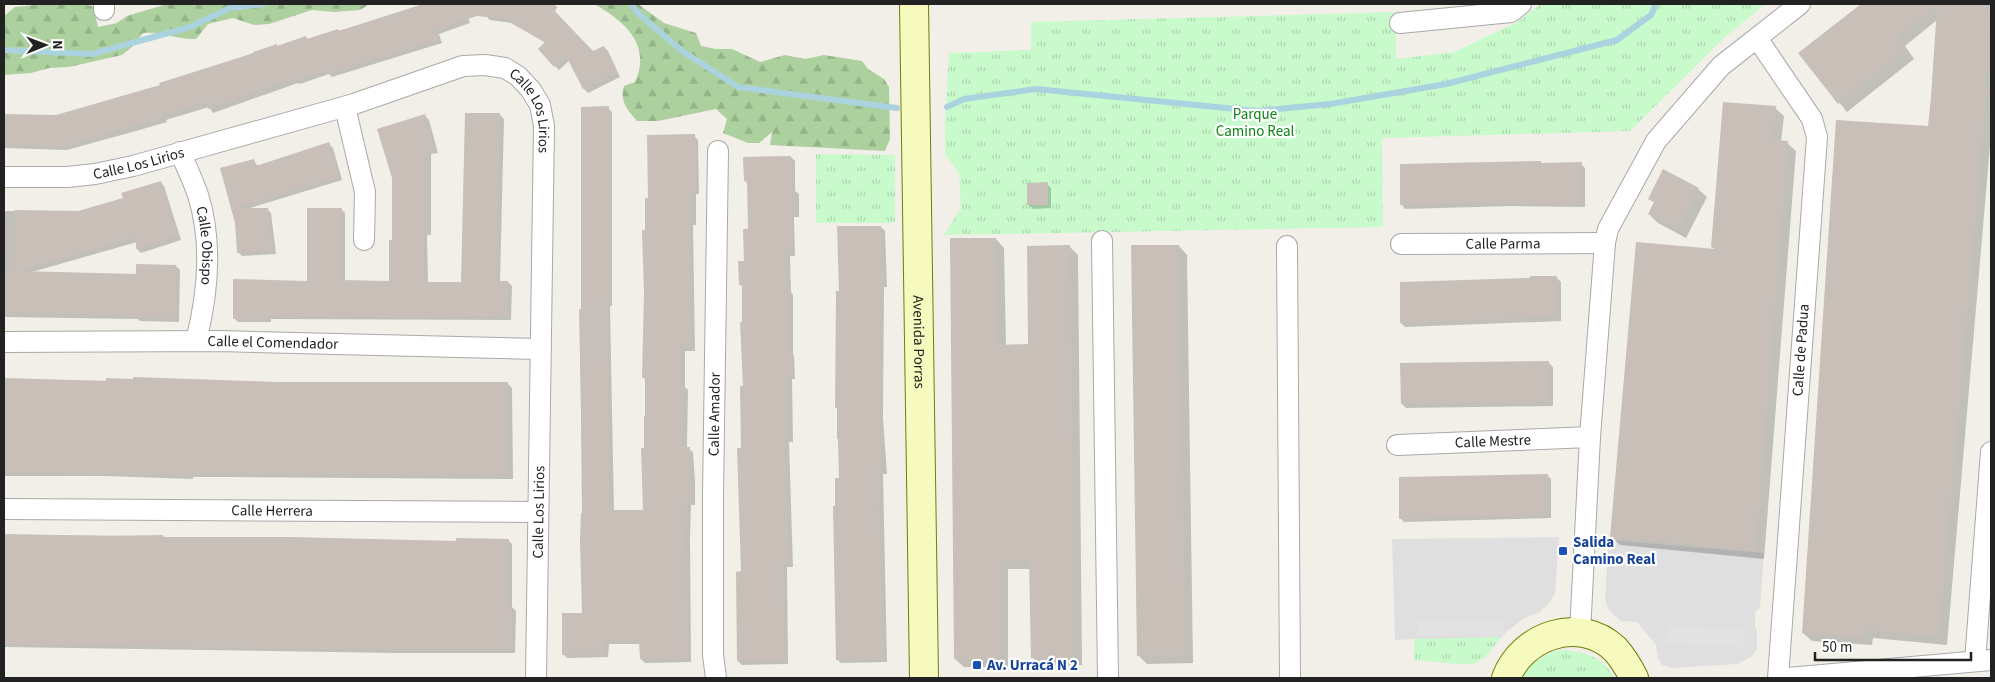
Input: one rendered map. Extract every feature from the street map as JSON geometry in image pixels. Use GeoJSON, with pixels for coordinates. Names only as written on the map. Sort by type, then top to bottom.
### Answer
{"type":"FeatureCollection","features":[{"type":"Feature","properties":{"kind":"street","name":"Avenida Porras"},"geometry":{"type":"LineString","coordinates":[[914,4],[924,678]]}},
{"type":"Feature","properties":{"kind":"street"},"geometry":{"type":"LineString","coordinates":[[1400,23],[1511,12],[1521,4]]}},
{"type":"Feature","properties":{"kind":"street"},"geometry":{"type":"LineString","coordinates":[[1580,633],[1590,437],[1605,242],[1608,229],[1656,141],[1721,66],[1800,4]]}},
{"type":"Feature","properties":{"kind":"street","name":"Calle de Padua"},"geometry":{"type":"LineString","coordinates":[[1757,38],[1812,119],[1817,137],[1778,678]]}},
{"type":"Feature","properties":{"kind":"street","name":"Calle Los Lirios"},"geometry":{"type":"LineString","coordinates":[[4,177],[67,177],[95,174],[133,166],[345,107],[463,66],[485,65],[505,68],[518,76],[531,90],[540,105],[544,126],[536,678]]}},
{"type":"Feature","properties":{"kind":"street"},"geometry":{"type":"LineString","coordinates":[[345,107],[365,192],[364,240]]}},
{"type":"Feature","properties":{"kind":"street","name":"Calle Obispo"},"geometry":{"type":"LineString","coordinates":[[180,152],[198,196],[204,227],[208,268],[205,306],[196,341]]}},
{"type":"Feature","properties":{"kind":"street","name":"Calle Amador"},"geometry":{"type":"LineString","coordinates":[[716,678],[713,654],[713,496],[718,152]]}},
{"type":"Feature","properties":{"kind":"street"},"geometry":{"type":"LineString","coordinates":[[1102,241],[1108,678]]}},
{"type":"Feature","properties":{"kind":"street","name":"Calle Parma"},"geometry":{"type":"LineString","coordinates":[[1401,244],[1605,242]]}},
{"type":"Feature","properties":{"kind":"street"},"geometry":{"type":"LineString","coordinates":[[1287,246],[1290,678]]}},
{"type":"Feature","properties":{"kind":"street","name":"Calle el Comendador"},"geometry":{"type":"LineString","coordinates":[[4,342],[196,341],[541,349]]}},
{"type":"Feature","properties":{"kind":"street","name":"Calle Mestre"},"geometry":{"type":"LineString","coordinates":[[1397,444],[1590,437]]}},
{"type":"Feature","properties":{"kind":"street"},"geometry":{"type":"LineString","coordinates":[[1788,678],[1983,661],[1991,452]]}},
{"type":"Feature","properties":{"kind":"street","name":"Calle Herrera"},"geometry":{"type":"LineString","coordinates":[[4,509],[538,512]]}},
{"type":"Feature","properties":{"kind":"street"},"geometry":{"type":"LineString","coordinates":[[1506,678],[1510,667],[1523,651],[1540,639],[1559,633],[1580,633],[1597,638],[1613,648],[1626,662],[1634,678]]}},
{"type":"Feature","properties":{"kind":"shaded area"},"geometry":{"type":"Polygon","coordinates":[[[1559,537],[1555,593],[1550,602],[1540,612],[1523,619],[1506,632],[1487,654],[1475,663],[1463,664],[1414,660],[1414,639],[1395,640],[1392,539],[1559,537]]]}},
{"type":"Feature","properties":{"kind":"shaded area"},"geometry":{"type":"Polygon","coordinates":[[[1609,540],[1764,553],[1760,608],[1755,612],[1757,649],[1751,657],[1737,664],[1673,668],[1662,665],[1658,658],[1656,645],[1637,622],[1621,621],[1610,611],[1606,604],[1609,540]]]}},
{"type":"Feature","properties":{"kind":"shaded area"},"geometry":{"type":"Polygon","coordinates":[[[1503,620],[1503,635],[1418,636],[1418,621],[1503,620]]]}},
{"type":"Feature","properties":{"kind":"shaded area"},"geometry":{"type":"Polygon","coordinates":[[[1668,626],[1744,630],[1743,647],[1667,643],[1668,626]]]}},
{"type":"Feature","properties":{"kind":"green space"},"geometry":{"type":"Polygon","coordinates":[[[46,4],[93,6],[98,27],[117,23],[127,16],[167,4],[370,4],[360,10],[334,12],[312,10],[269,24],[254,25],[233,18],[208,24],[196,39],[157,33],[143,33],[132,47],[122,55],[69,67],[4,75],[4,16],[15,7],[46,4]]]}},
{"type":"Feature","properties":{"kind":"green space"},"geometry":{"type":"Polygon","coordinates":[[[594,4],[638,4],[664,23],[696,33],[701,46],[716,49],[732,49],[760,62],[785,55],[805,59],[824,55],[862,61],[868,69],[884,79],[889,87],[890,139],[885,151],[770,145],[772,132],[759,143],[748,143],[723,133],[727,119],[716,109],[658,121],[637,121],[624,101],[623,91],[624,86],[635,82],[640,56],[637,45],[625,26],[594,4]]]}},
{"type":"Feature","properties":{"kind":"green space","name":"Parque Camino Real"},"geometry":{"type":"Polygon","coordinates":[[[1541,4],[1765,4],[1724,38],[1630,131],[1382,138],[1383,227],[944,235],[961,208],[959,173],[945,154],[949,53],[1031,50],[1031,22],[1396,12],[1396,59],[1454,52],[1517,22],[1541,4]]]}},
{"type":"Feature","properties":{"kind":"green space"},"geometry":{"type":"Polygon","coordinates":[[[816,154],[895,155],[895,223],[816,223],[816,154]]]}},
{"type":"Feature","properties":{"kind":"green space"},"geometry":{"type":"Polygon","coordinates":[[[1501,637],[1486,655],[1475,663],[1463,664],[1414,660],[1414,639],[1501,637]]]}},
{"type":"Feature","properties":{"kind":"green space"},"geometry":{"type":"Polygon","coordinates":[[[1558,650],[1575,651],[1598,659],[1614,678],[1520,678],[1537,661],[1558,650]]]}},
{"type":"Feature","properties":{"kind":"building"},"geometry":{"type":"Polygon","coordinates":[[[423,4],[548,4],[593,51],[604,46],[617,73],[583,89],[566,56],[554,67],[538,49],[545,42],[506,19],[477,16],[436,30],[439,40],[327,74],[326,71],[295,81],[294,79],[208,109],[206,103],[163,116],[163,118],[64,147],[4,145],[4,114],[56,115],[160,85],[159,83],[277,44],[277,46],[306,36],[307,39],[338,29],[339,31],[423,4]]]}},
{"type":"Feature","properties":{"kind":"building"},"geometry":{"type":"Polygon","coordinates":[[[1861,4],[1991,4],[1985,87],[1987,87],[1939,637],[1865,630],[1864,638],[1802,633],[1836,120],[1928,126],[1931,98],[1937,6],[1897,37],[1907,50],[1838,104],[1798,53],[1861,4]]]}},
{"type":"Feature","properties":{"kind":"building"},"geometry":{"type":"Polygon","coordinates":[[[1723,102],[1776,106],[1773,140],[1788,141],[1756,551],[1610,537],[1636,242],[1715,249],[1711,247],[1723,102]]]}},
{"type":"Feature","properties":{"kind":"building"},"geometry":{"type":"Polygon","coordinates":[[[609,106],[609,303],[607,303],[610,510],[643,510],[641,448],[644,448],[645,378],[642,378],[644,292],[642,230],[645,230],[645,198],[648,198],[647,135],[695,134],[696,191],[692,191],[693,221],[690,222],[692,347],[681,347],[682,384],[684,384],[683,447],[690,447],[692,501],[687,501],[686,533],[688,658],[640,659],[639,641],[605,641],[605,654],[562,655],[562,613],[582,613],[580,541],[581,513],[583,513],[579,309],[581,309],[581,107],[609,106]]]}},
{"type":"Feature","properties":{"kind":"building"},"geometry":{"type":"Polygon","coordinates":[[[465,113],[500,113],[497,281],[508,281],[508,317],[268,316],[268,319],[233,319],[233,279],[307,281],[307,208],[342,208],[342,280],[389,281],[389,240],[392,240],[392,178],[377,129],[425,114],[435,149],[428,151],[427,231],[424,231],[424,282],[461,282],[465,113]]]}},
{"type":"Feature","properties":{"kind":"building"},"geometry":{"type":"Polygon","coordinates":[[[329,142],[339,177],[236,208],[268,208],[272,250],[237,253],[235,223],[220,168],[254,159],[256,166],[329,142]]]}},
{"type":"Feature","properties":{"kind":"building"},"geometry":{"type":"Polygon","coordinates":[[[791,156],[792,189],[795,189],[796,214],[791,214],[791,253],[787,253],[787,289],[790,289],[789,351],[791,351],[791,376],[788,376],[789,438],[785,438],[790,563],[783,564],[785,660],[737,661],[736,572],[741,571],[737,448],[741,448],[740,386],[743,386],[740,322],[742,322],[742,285],[739,285],[738,261],[744,261],[743,229],[748,229],[747,181],[744,181],[743,157],[791,156]]]}},
{"type":"Feature","properties":{"kind":"building"},"geometry":{"type":"Polygon","coordinates":[[[1541,161],[1541,163],[1582,162],[1582,204],[1464,203],[1400,205],[1400,164],[1541,161]]]}},
{"type":"Feature","properties":{"kind":"building"},"geometry":{"type":"Polygon","coordinates":[[[1663,169],[1699,188],[1678,230],[1648,214],[1654,202],[1648,199],[1663,169]]]}},
{"type":"Feature","properties":{"kind":"building"},"geometry":{"type":"Polygon","coordinates":[[[161,181],[178,236],[136,249],[136,237],[19,271],[136,274],[136,264],[176,265],[176,319],[4,312],[4,271],[14,271],[15,210],[78,211],[123,198],[121,193],[161,181]]]}},
{"type":"Feature","properties":{"kind":"building"},"geometry":{"type":"Polygon","coordinates":[[[1048,182],[1048,205],[1027,205],[1027,183],[1048,182]]]}},
{"type":"Feature","properties":{"kind":"building"},"geometry":{"type":"Polygon","coordinates":[[[837,226],[881,226],[884,284],[881,284],[880,414],[883,471],[879,471],[879,505],[884,659],[836,660],[833,506],[835,506],[835,478],[839,478],[837,408],[835,408],[836,291],[839,291],[837,226]]]}},
{"type":"Feature","properties":{"kind":"building"},"geometry":{"type":"Polygon","coordinates":[[[950,238],[996,238],[998,345],[1028,344],[1027,246],[1070,245],[1074,657],[1031,658],[1029,561],[1000,561],[1000,659],[954,659],[950,238]]]}},
{"type":"Feature","properties":{"kind":"building"},"geometry":{"type":"Polygon","coordinates":[[[1131,245],[1179,245],[1185,655],[1137,656],[1131,245]]]}},
{"type":"Feature","properties":{"kind":"building"},"geometry":{"type":"Polygon","coordinates":[[[1530,276],[1557,276],[1558,317],[1400,323],[1400,282],[1530,278],[1530,276]]]}},
{"type":"Feature","properties":{"kind":"building"},"geometry":{"type":"Polygon","coordinates":[[[1549,361],[1550,402],[1401,404],[1400,363],[1549,361]]]}},
{"type":"Feature","properties":{"kind":"building"},"geometry":{"type":"Polygon","coordinates":[[[133,377],[276,382],[508,382],[509,475],[189,475],[5,472],[4,378],[106,381],[106,378],[133,379],[133,377]]]}},
{"type":"Feature","properties":{"kind":"building"},"geometry":{"type":"Polygon","coordinates":[[[1548,474],[1548,515],[1399,519],[1399,477],[1548,474]]]}},
{"type":"Feature","properties":{"kind":"building"},"geometry":{"type":"Polygon","coordinates":[[[4,534],[456,541],[456,538],[509,539],[508,606],[512,606],[511,649],[391,650],[4,644],[4,534]]]}},
{"type":"Feature","properties":{"kind":"waterway"},"geometry":{"type":"LineString","coordinates":[[4,50],[92,54],[190,27],[230,8],[264,4]]}},
{"type":"Feature","properties":{"kind":"waterway"},"geometry":{"type":"LineString","coordinates":[[631,4],[639,14],[682,51],[738,87],[897,108]]}},
{"type":"Feature","properties":{"kind":"waterway"},"geometry":{"type":"LineString","coordinates":[[947,107],[964,99],[1036,89],[1256,111],[1330,104],[1446,84],[1617,40],[1651,15],[1656,4]]}},
{"type":"Feature","properties":{"kind":"place","name":"Salida Camino Real"},"geometry":{"type":"Point","coordinates":[1563,551]}},
{"type":"Feature","properties":{"kind":"place","name":"Av. Urracá N 2"},"geometry":{"type":"Point","coordinates":[977,665]}}]}
